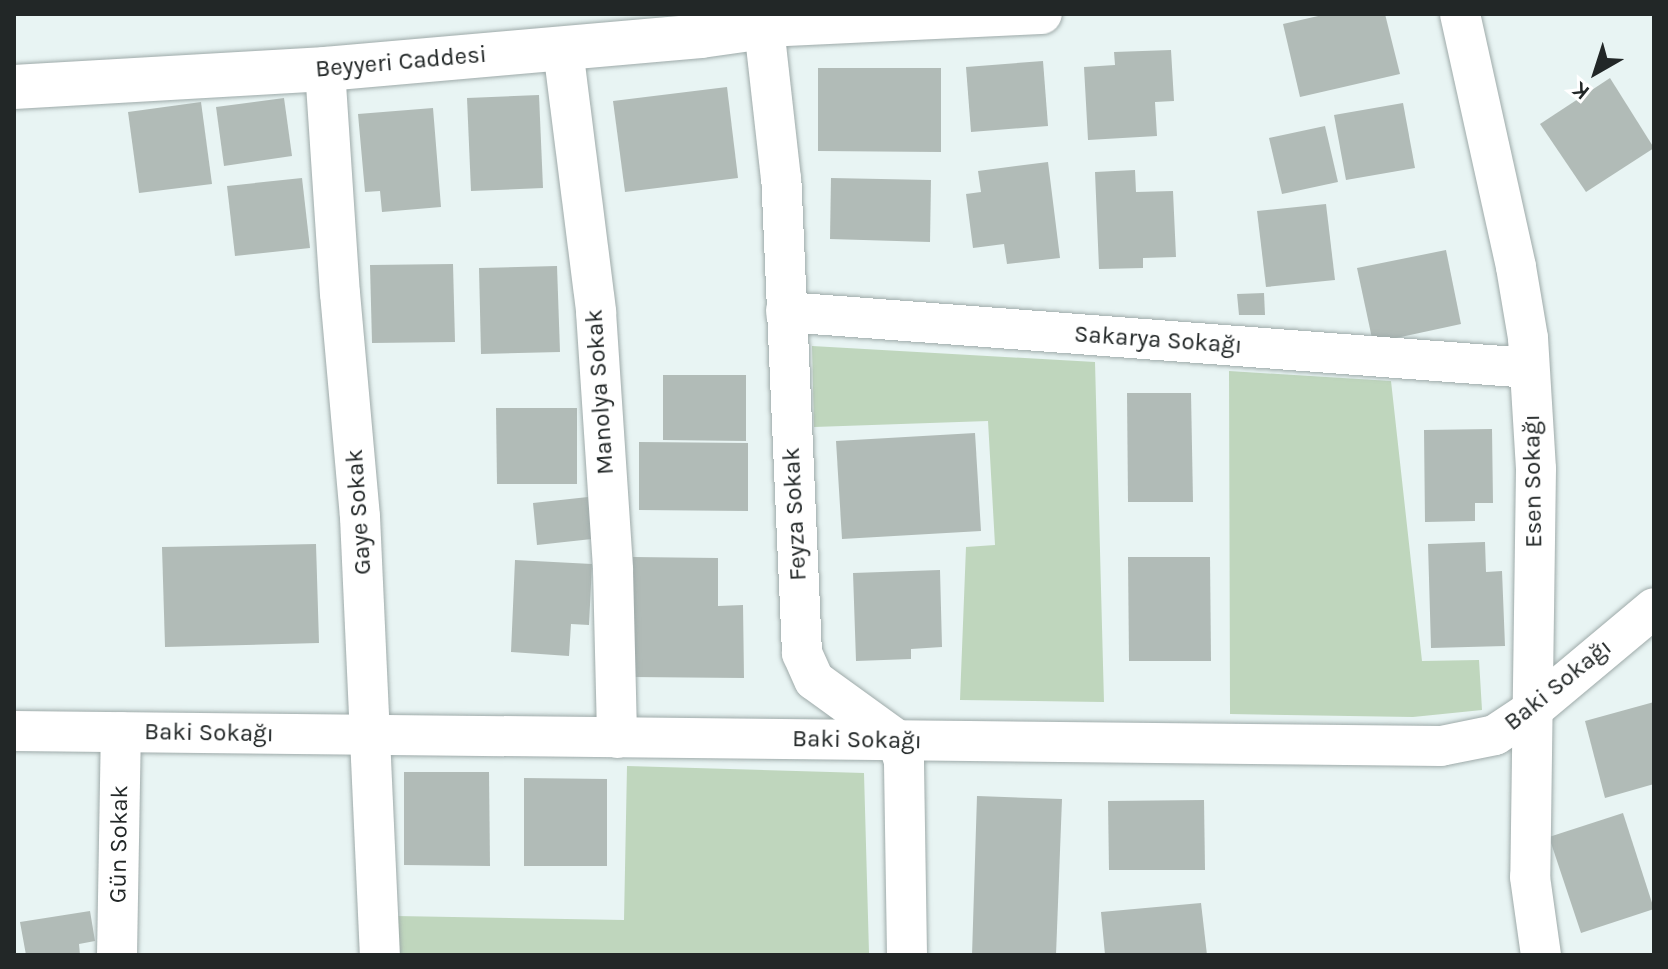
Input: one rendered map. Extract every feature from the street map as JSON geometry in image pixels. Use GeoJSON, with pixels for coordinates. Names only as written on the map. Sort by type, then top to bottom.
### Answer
{"type":"FeatureCollection","features":[{"type":"Feature","properties":{"kind":"street"},"geometry":{"type":"LineString","coordinates":[[773,20],[1042,14]]}},
{"type":"Feature","properties":{"kind":"street","name":"Esen Sokağı"},"geometry":{"type":"LineString","coordinates":[[1460,14],[1516,267],[1529,368],[1536,469],[1530,877],[1541,955]]}},
{"type":"Feature","properties":{"kind":"street","name":"Beyyeri Caddesi"},"geometry":{"type":"LineString","coordinates":[[14,87],[325,69],[563,49],[773,20]]}},
{"type":"Feature","properties":{"kind":"street","name":"Feyza Sokak"},"geometry":{"type":"LineString","coordinates":[[773,20],[802,653],[814,680],[897,740]]}},
{"type":"Feature","properties":{"kind":"street","name":"Manolya Sokak"},"geometry":{"type":"LineString","coordinates":[[563,49],[596,312],[613,570],[617,738]]}},
{"type":"Feature","properties":{"kind":"street","name":"Gaye Sokak"},"geometry":{"type":"LineString","coordinates":[[325,69],[340,293],[360,517],[380,955]]}},
{"type":"Feature","properties":{"kind":"street","name":"Sakarya Sokağı"},"geometry":{"type":"LineString","coordinates":[[786,312],[1529,368]]}},
{"type":"Feature","properties":{"kind":"street","name":"Baki Sokağı"},"geometry":{"type":"LineString","coordinates":[[14,731],[1441,746],[1495,735],[1531,711],[1654,608]]}},
{"type":"Feature","properties":{"kind":"street","name":"Gün Sokak"},"geometry":{"type":"LineString","coordinates":[[117,955],[121,732]]}},
{"type":"Feature","properties":{"kind":"street"},"geometry":{"type":"LineString","coordinates":[[897,740],[904,761],[907,955]]}},
{"type":"Feature","properties":{"kind":"green space"},"geometry":{"type":"Polygon","coordinates":[[[812,346],[1095,362],[1104,702],[960,700],[966,547],[995,545],[988,421],[814,427],[812,346]]]}},
{"type":"Feature","properties":{"kind":"green space"},"geometry":{"type":"Polygon","coordinates":[[[1229,371],[1391,381],[1422,661],[1479,660],[1482,710],[1413,717],[1230,714],[1229,371]]]}},
{"type":"Feature","properties":{"kind":"green space"},"geometry":{"type":"Polygon","coordinates":[[[627,766],[864,773],[869,953],[399,955],[396,916],[624,920],[627,766]]]}},
{"type":"Feature","properties":{"kind":"building"},"geometry":{"type":"Polygon","coordinates":[[[1327,14],[1385,14],[1400,74],[1300,97],[1283,24],[1327,14]]]}},
{"type":"Feature","properties":{"kind":"building"},"geometry":{"type":"Polygon","coordinates":[[[1171,50],[1174,101],[1155,102],[1157,136],[1088,140],[1084,67],[1115,65],[1114,52],[1171,50]]]}},
{"type":"Feature","properties":{"kind":"building"},"geometry":{"type":"Polygon","coordinates":[[[1043,61],[1048,126],[971,132],[966,67],[1043,61]]]}},
{"type":"Feature","properties":{"kind":"building"},"geometry":{"type":"Polygon","coordinates":[[[818,68],[941,68],[941,152],[818,151],[818,68]]]}},
{"type":"Feature","properties":{"kind":"building"},"geometry":{"type":"Polygon","coordinates":[[[1610,78],[1654,148],[1586,192],[1540,124],[1610,78]]]}},
{"type":"Feature","properties":{"kind":"building"},"geometry":{"type":"Polygon","coordinates":[[[727,87],[738,178],[625,192],[613,101],[727,87]]]}},
{"type":"Feature","properties":{"kind":"building"},"geometry":{"type":"Polygon","coordinates":[[[539,95],[543,188],[471,191],[467,98],[539,95]]]}},
{"type":"Feature","properties":{"kind":"building"},"geometry":{"type":"Polygon","coordinates":[[[284,98],[292,156],[224,166],[216,107],[284,98]]]}},
{"type":"Feature","properties":{"kind":"building"},"geometry":{"type":"Polygon","coordinates":[[[201,102],[212,184],[139,193],[128,112],[201,102]]]}},
{"type":"Feature","properties":{"kind":"building"},"geometry":{"type":"Polygon","coordinates":[[[1403,103],[1415,168],[1346,180],[1334,115],[1403,103]]]}},
{"type":"Feature","properties":{"kind":"building"},"geometry":{"type":"Polygon","coordinates":[[[433,108],[441,207],[382,212],[380,191],[365,192],[358,114],[433,108]]]}},
{"type":"Feature","properties":{"kind":"building"},"geometry":{"type":"Polygon","coordinates":[[[1325,126],[1338,182],[1282,194],[1269,138],[1325,126]]]}},
{"type":"Feature","properties":{"kind":"building"},"geometry":{"type":"Polygon","coordinates":[[[1048,162],[1060,258],[1007,264],[1004,244],[973,248],[966,194],[981,192],[978,171],[1048,162]]]}},
{"type":"Feature","properties":{"kind":"building"},"geometry":{"type":"Polygon","coordinates":[[[1135,170],[1136,192],[1173,191],[1176,257],[1143,258],[1143,268],[1099,269],[1095,172],[1135,170]]]}},
{"type":"Feature","properties":{"kind":"building"},"geometry":{"type":"Polygon","coordinates":[[[302,178],[310,248],[235,256],[227,186],[302,178]]]}},
{"type":"Feature","properties":{"kind":"building"},"geometry":{"type":"Polygon","coordinates":[[[831,178],[931,180],[930,242],[830,239],[831,178]]]}},
{"type":"Feature","properties":{"kind":"building"},"geometry":{"type":"Polygon","coordinates":[[[1326,204],[1335,280],[1266,287],[1257,211],[1326,204]]]}},
{"type":"Feature","properties":{"kind":"building"},"geometry":{"type":"Polygon","coordinates":[[[1446,250],[1461,324],[1373,343],[1357,268],[1446,250]]]}},
{"type":"Feature","properties":{"kind":"building"},"geometry":{"type":"Polygon","coordinates":[[[453,264],[455,342],[372,343],[370,265],[453,264]]]}},
{"type":"Feature","properties":{"kind":"building"},"geometry":{"type":"Polygon","coordinates":[[[557,266],[560,352],[481,354],[479,268],[557,266]]]}},
{"type":"Feature","properties":{"kind":"building"},"geometry":{"type":"Polygon","coordinates":[[[1264,293],[1265,315],[1239,315],[1237,294],[1264,293]]]}},
{"type":"Feature","properties":{"kind":"building"},"geometry":{"type":"Polygon","coordinates":[[[663,375],[746,375],[746,441],[663,440],[663,375]]]}},
{"type":"Feature","properties":{"kind":"building"},"geometry":{"type":"Polygon","coordinates":[[[1127,393],[1191,393],[1193,502],[1128,502],[1127,393]]]}},
{"type":"Feature","properties":{"kind":"building"},"geometry":{"type":"Polygon","coordinates":[[[496,408],[577,408],[577,484],[497,484],[496,408]]]}},
{"type":"Feature","properties":{"kind":"building"},"geometry":{"type":"Polygon","coordinates":[[[1492,429],[1493,503],[1475,503],[1475,521],[1425,522],[1424,430],[1492,429]]]}},
{"type":"Feature","properties":{"kind":"building"},"geometry":{"type":"Polygon","coordinates":[[[975,433],[981,531],[842,539],[836,441],[975,433]]]}},
{"type":"Feature","properties":{"kind":"building"},"geometry":{"type":"Polygon","coordinates":[[[639,442],[748,443],[748,511],[639,510],[639,442]]]}},
{"type":"Feature","properties":{"kind":"building"},"geometry":{"type":"Polygon","coordinates":[[[588,497],[592,539],[537,545],[533,503],[588,497]]]}},
{"type":"Feature","properties":{"kind":"building"},"geometry":{"type":"Polygon","coordinates":[[[1485,542],[1486,572],[1502,571],[1505,646],[1431,648],[1428,544],[1485,542]]]}},
{"type":"Feature","properties":{"kind":"building"},"geometry":{"type":"Polygon","coordinates":[[[316,544],[319,643],[165,647],[162,547],[316,544]]]}},
{"type":"Feature","properties":{"kind":"building"},"geometry":{"type":"Polygon","coordinates":[[[633,557],[718,558],[718,606],[743,605],[744,678],[633,677],[633,557]]]}},
{"type":"Feature","properties":{"kind":"building"},"geometry":{"type":"Polygon","coordinates":[[[1128,557],[1210,557],[1211,661],[1129,661],[1128,557]]]}},
{"type":"Feature","properties":{"kind":"building"},"geometry":{"type":"Polygon","coordinates":[[[515,560],[592,564],[589,625],[571,624],[569,656],[511,652],[515,560]]]}},
{"type":"Feature","properties":{"kind":"building"},"geometry":{"type":"Polygon","coordinates":[[[940,570],[942,647],[911,649],[911,659],[856,661],[853,573],[940,570]]]}},
{"type":"Feature","properties":{"kind":"building"},"geometry":{"type":"Polygon","coordinates":[[[1654,702],[1654,784],[1605,798],[1585,721],[1654,702]]]}},
{"type":"Feature","properties":{"kind":"building"},"geometry":{"type":"Polygon","coordinates":[[[404,772],[489,772],[490,866],[404,865],[404,772]]]}},
{"type":"Feature","properties":{"kind":"building"},"geometry":{"type":"Polygon","coordinates":[[[524,778],[607,779],[607,866],[524,866],[524,778]]]}},
{"type":"Feature","properties":{"kind":"building"},"geometry":{"type":"Polygon","coordinates":[[[977,796],[1062,799],[1056,955],[972,955],[977,796]]]}},
{"type":"Feature","properties":{"kind":"building"},"geometry":{"type":"Polygon","coordinates":[[[1204,800],[1205,870],[1109,870],[1108,801],[1204,800]]]}},
{"type":"Feature","properties":{"kind":"building"},"geometry":{"type":"Polygon","coordinates":[[[1623,813],[1654,909],[1581,933],[1549,837],[1623,813]]]}},
{"type":"Feature","properties":{"kind":"building"},"geometry":{"type":"Polygon","coordinates":[[[1201,903],[1207,955],[1105,955],[1101,912],[1201,903]]]}},
{"type":"Feature","properties":{"kind":"building"},"geometry":{"type":"Polygon","coordinates":[[[90,911],[95,941],[79,944],[80,955],[26,955],[20,922],[90,911]]]}}]}
